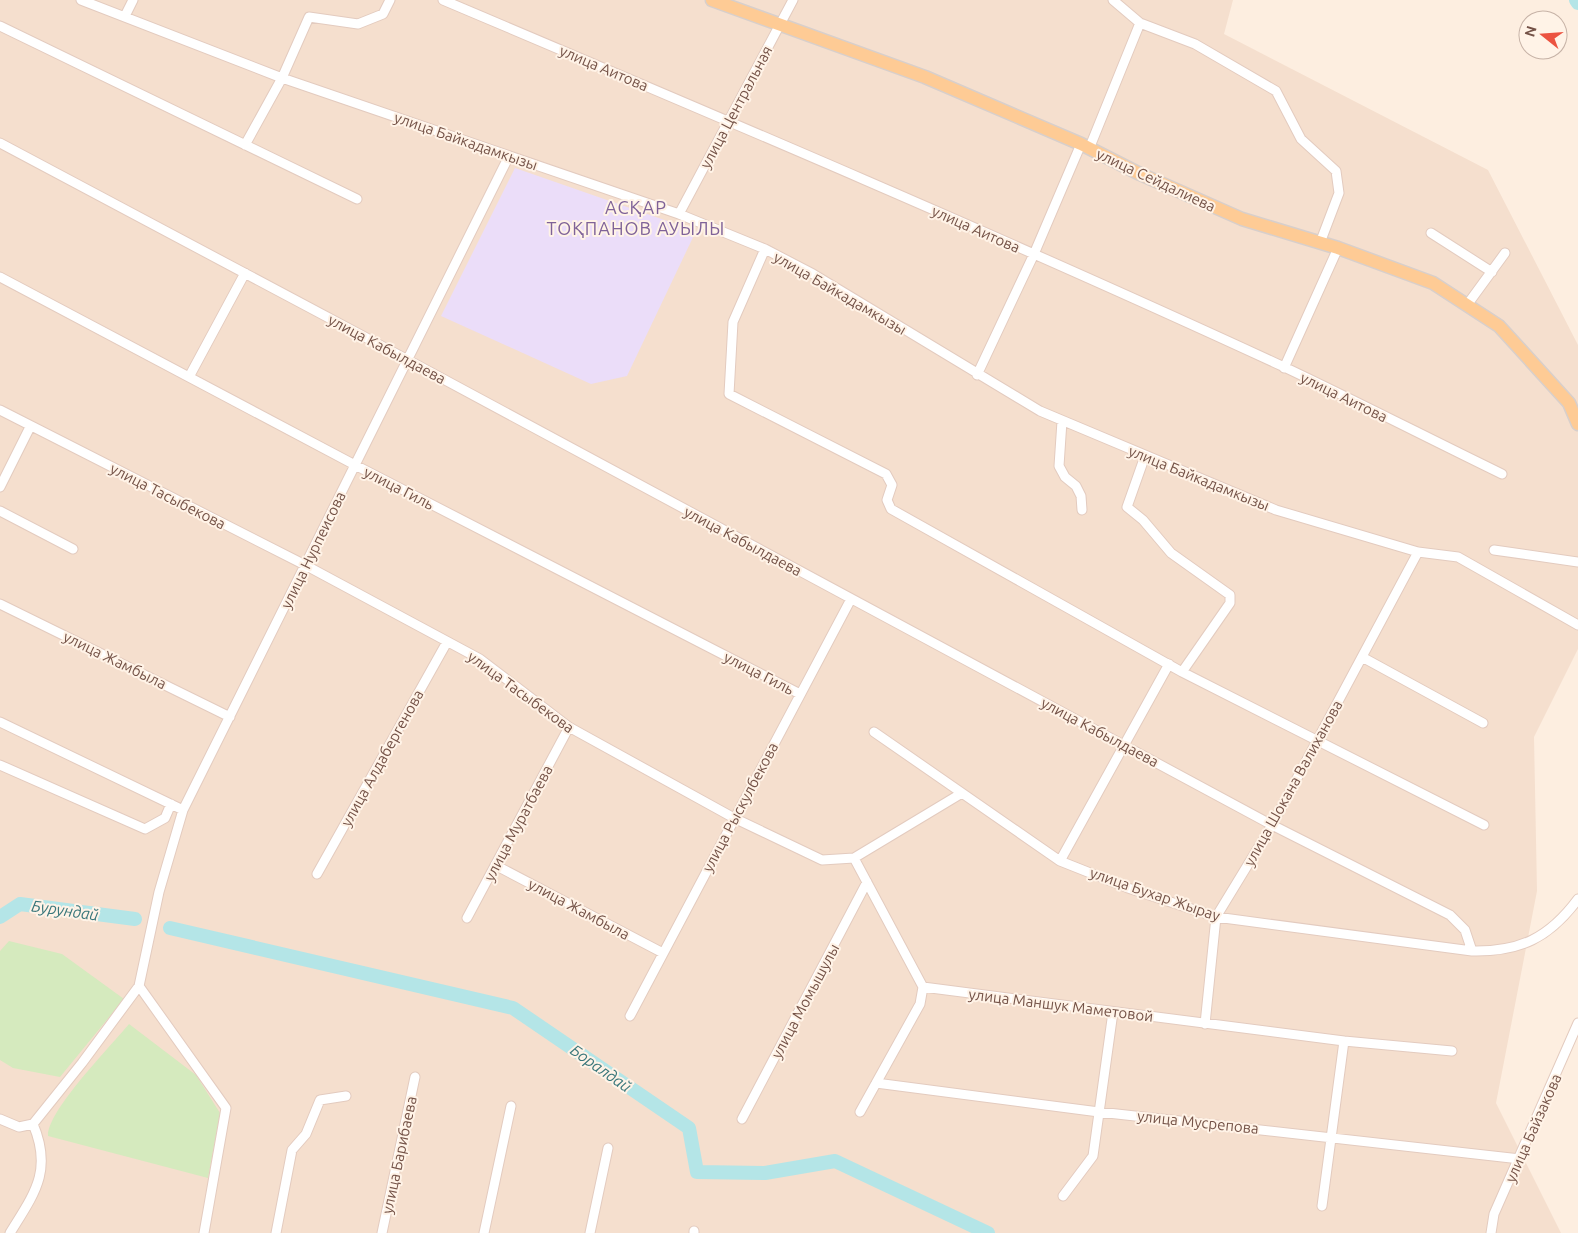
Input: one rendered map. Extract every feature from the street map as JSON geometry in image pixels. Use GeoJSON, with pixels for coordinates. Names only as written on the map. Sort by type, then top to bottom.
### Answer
{"type":"FeatureCollection","features":[{"type":"Feature","properties":{"kind":"main road","name":"улица Сейдалиева"},"geometry":{"type":"LineString","coordinates":[[712,0],[925,76],[1242,219],[1338,248],[1433,284],[1498,326],[1573,402],[1578,424]]}},
{"type":"Feature","properties":{"kind":"street","name":"улица Байкадамкызы"},"geometry":{"type":"LineString","coordinates":[[81,0],[282,78],[679,214],[765,249],[813,274],[977,375],[1040,411],[1276,510],[1418,552],[1458,558],[1578,625]]}},
{"type":"Feature","properties":{"kind":"street"},"geometry":{"type":"LineString","coordinates":[[125,16],[133,0]]}},
{"type":"Feature","properties":{"kind":"street"},"geometry":{"type":"LineString","coordinates":[[244,145],[282,78],[309,17],[358,24],[383,14],[390,0]]}},
{"type":"Feature","properties":{"kind":"street","name":"улица Аитова"},"geometry":{"type":"LineString","coordinates":[[443,0],[728,120],[1034,254],[1284,368],[1502,474]]}},
{"type":"Feature","properties":{"kind":"street","name":"улица Центральная"},"geometry":{"type":"LineString","coordinates":[[679,214],[792,0]]}},
{"type":"Feature","properties":{"kind":"street"},"geometry":{"type":"LineString","coordinates":[[1113,0],[1140,23],[1195,44],[1276,91],[1301,139],[1336,171],[1339,193],[1320,243]]}},
{"type":"Feature","properties":{"kind":"street"},"geometry":{"type":"LineString","coordinates":[[977,375],[1085,147],[1140,23]]}},
{"type":"Feature","properties":{"kind":"street"},"geometry":{"type":"LineString","coordinates":[[0,26],[356,199]]}},
{"type":"Feature","properties":{"kind":"street","name":"улица Кабылдаева"},"geometry":{"type":"LineString","coordinates":[[0,144],[408,360],[1272,825],[1450,915],[1465,930],[1472,951]]}},
{"type":"Feature","properties":{"kind":"street","name":"улица Нурпеисова"},"geometry":{"type":"LineString","coordinates":[[139,986],[159,892],[183,810],[509,156]]}},
{"type":"Feature","properties":{"kind":"street"},"geometry":{"type":"LineString","coordinates":[[1431,233],[1492,272]]}},
{"type":"Feature","properties":{"kind":"street"},"geometry":{"type":"LineString","coordinates":[[1284,368],[1338,248]]}},
{"type":"Feature","properties":{"kind":"street"},"geometry":{"type":"LineString","coordinates":[[765,249],[733,322],[729,394],[886,474],[892,485],[887,500],[890,509],[1182,672],[1484,825]]}},
{"type":"Feature","properties":{"kind":"street"},"geometry":{"type":"LineString","coordinates":[[1467,305],[1505,252]]}},
{"type":"Feature","properties":{"kind":"street"},"geometry":{"type":"LineString","coordinates":[[189,377],[245,273]]}},
{"type":"Feature","properties":{"kind":"street","name":"улица Гиль"},"geometry":{"type":"LineString","coordinates":[[0,278],[355,465],[800,694]]}},
{"type":"Feature","properties":{"kind":"street","name":"улица Тасыбекова"},"geometry":{"type":"LineString","coordinates":[[0,410],[30,427],[305,565],[480,659],[569,727],[734,818],[822,860],[854,858],[962,793]]}},
{"type":"Feature","properties":{"kind":"street"},"geometry":{"type":"LineString","coordinates":[[1062,421],[1059,466],[1065,477],[1076,486],[1081,496],[1082,510]]}},
{"type":"Feature","properties":{"kind":"street"},"geometry":{"type":"LineString","coordinates":[[0,487],[30,427]]}},
{"type":"Feature","properties":{"kind":"street"},"geometry":{"type":"LineString","coordinates":[[1145,456],[1127,506],[1143,520],[1170,553],[1230,595],[1230,602],[1182,672]]}},
{"type":"Feature","properties":{"kind":"street"},"geometry":{"type":"LineString","coordinates":[[0,511],[73,550]]}},
{"type":"Feature","properties":{"kind":"street"},"geometry":{"type":"LineString","coordinates":[[1494,550],[1578,562]]}},
{"type":"Feature","properties":{"kind":"street","name":"улица Шокана Валиханова"},"geometry":{"type":"LineString","coordinates":[[1205,1024],[1216,917],[1272,825],[1318,742],[1418,552]]}},
{"type":"Feature","properties":{"kind":"street","name":"улица Рыскулбекова"},"geometry":{"type":"LineString","coordinates":[[630,1016],[851,599]]}},
{"type":"Feature","properties":{"kind":"street","name":"улица Жамбыла"},"geometry":{"type":"LineString","coordinates":[[0,604],[230,717]]}},
{"type":"Feature","properties":{"kind":"street","name":"улица Алдабергенова"},"geometry":{"type":"LineString","coordinates":[[317,874],[447,642]]}},
{"type":"Feature","properties":{"kind":"street"},"geometry":{"type":"LineString","coordinates":[[1362,657],[1483,723]]}},
{"type":"Feature","properties":{"kind":"street"},"geometry":{"type":"LineString","coordinates":[[1060,860],[1169,664]]}},
{"type":"Feature","properties":{"kind":"street"},"geometry":{"type":"LineString","coordinates":[[0,722],[183,810]]}},
{"type":"Feature","properties":{"kind":"street","name":"улица Муратбаева"},"geometry":{"type":"LineString","coordinates":[[467,918],[569,727]]}},
{"type":"Feature","properties":{"kind":"street","name":"улица Бухар Жырау"},"geometry":{"type":"LineString","coordinates":[[874,732],[1060,860],[1128,888],[1216,917],[1472,951],[1492,951],[1523,946],[1550,931],[1578,899]]}},
{"type":"Feature","properties":{"kind":"street"},"geometry":{"type":"LineString","coordinates":[[0,765],[145,829],[165,818],[171,804]]}},
{"type":"Feature","properties":{"kind":"street"},"geometry":{"type":"LineString","coordinates":[[854,858],[923,987],[920,1004],[860,1112]]}},
{"type":"Feature","properties":{"kind":"street","name":"улица Жамбыла"},"geometry":{"type":"LineString","coordinates":[[495,865],[663,953]]}},
{"type":"Feature","properties":{"kind":"street","name":"улица Момышулы"},"geometry":{"type":"LineString","coordinates":[[742,1119],[867,882]]}},
{"type":"Feature","properties":{"kind":"street"},"geometry":{"type":"LineString","coordinates":[[0,1119],[19,1128],[33,1124],[82,1063],[139,986],[226,1108],[204,1233]]}},
{"type":"Feature","properties":{"kind":"street","name":"улица Маншук Маметовой"},"geometry":{"type":"LineString","coordinates":[[923,987],[1344,1041],[1452,1051]]}},
{"type":"Feature","properties":{"kind":"street"},"geometry":{"type":"LineString","coordinates":[[1063,1196],[1093,1156],[1113,1012]]}},
{"type":"Feature","properties":{"kind":"street","name":"улица Байзакова"},"geometry":{"type":"LineString","coordinates":[[1491,1233],[1494,1214],[1520,1159],[1578,1023]]}},
{"type":"Feature","properties":{"kind":"street"},"geometry":{"type":"LineString","coordinates":[[1322,1206],[1344,1041]]}},
{"type":"Feature","properties":{"kind":"street","name":"улица Барибаева"},"geometry":{"type":"LineString","coordinates":[[382,1233],[415,1077]]}},
{"type":"Feature","properties":{"kind":"street","name":"улица Мусрепова"},"geometry":{"type":"LineString","coordinates":[[876,1083],[1099,1112],[1330,1136],[1520,1159]]}},
{"type":"Feature","properties":{"kind":"street"},"geometry":{"type":"LineString","coordinates":[[276,1233],[292,1150],[306,1134],[320,1100],[346,1096]]}},
{"type":"Feature","properties":{"kind":"street"},"geometry":{"type":"LineString","coordinates":[[484,1233],[511,1106]]}},
{"type":"Feature","properties":{"kind":"street"},"geometry":{"type":"LineString","coordinates":[[10,1233],[36,1188],[41,1165],[43,1152],[33,1124]]}},
{"type":"Feature","properties":{"kind":"street"},"geometry":{"type":"LineString","coordinates":[[590,1233],[608,1148]]}},
{"type":"Feature","properties":{"kind":"shaded area","name":"АСҚАР ТОҚПАНОВ АУЫЛЫ"},"geometry":{"type":"Polygon","coordinates":[[[0,0],[1233,0],[1224,34],[1488,170],[1578,345],[1578,649],[1534,737],[1537,891],[1496,1103],[1561,1233],[0,1233],[0,0]]]}},
{"type":"Feature","properties":{"kind":"shaded area"},"geometry":{"type":"Polygon","coordinates":[[[515,168],[696,231],[627,376],[591,384],[441,316],[515,168]]]}},
{"type":"Feature","properties":{"kind":"green space"},"geometry":{"type":"Polygon","coordinates":[[[9,941],[62,954],[124,999],[60,1077],[13,1068],[0,1060],[0,951],[9,941]]]}},
{"type":"Feature","properties":{"kind":"green space"},"geometry":{"type":"Polygon","coordinates":[[[129,1024],[196,1075],[220,1113],[208,1178],[48,1136],[50,1125],[68,1095],[129,1024]]]}},
{"type":"Feature","properties":{"kind":"waterway","name":"Бурундай"},"geometry":{"type":"LineString","coordinates":[[0,917],[20,904],[135,919]]}},
{"type":"Feature","properties":{"kind":"waterway","name":"Боралдай"},"geometry":{"type":"LineString","coordinates":[[170,928],[513,1008],[689,1128],[697,1172],[765,1173],[835,1161],[988,1233]]}},
{"type":"Feature","properties":{"kind":"district","name":"АСҚАР ТОҚПАНОВ АУЫЛЫ"},"geometry":{"type":"Point","coordinates":[636,217]}}]}
